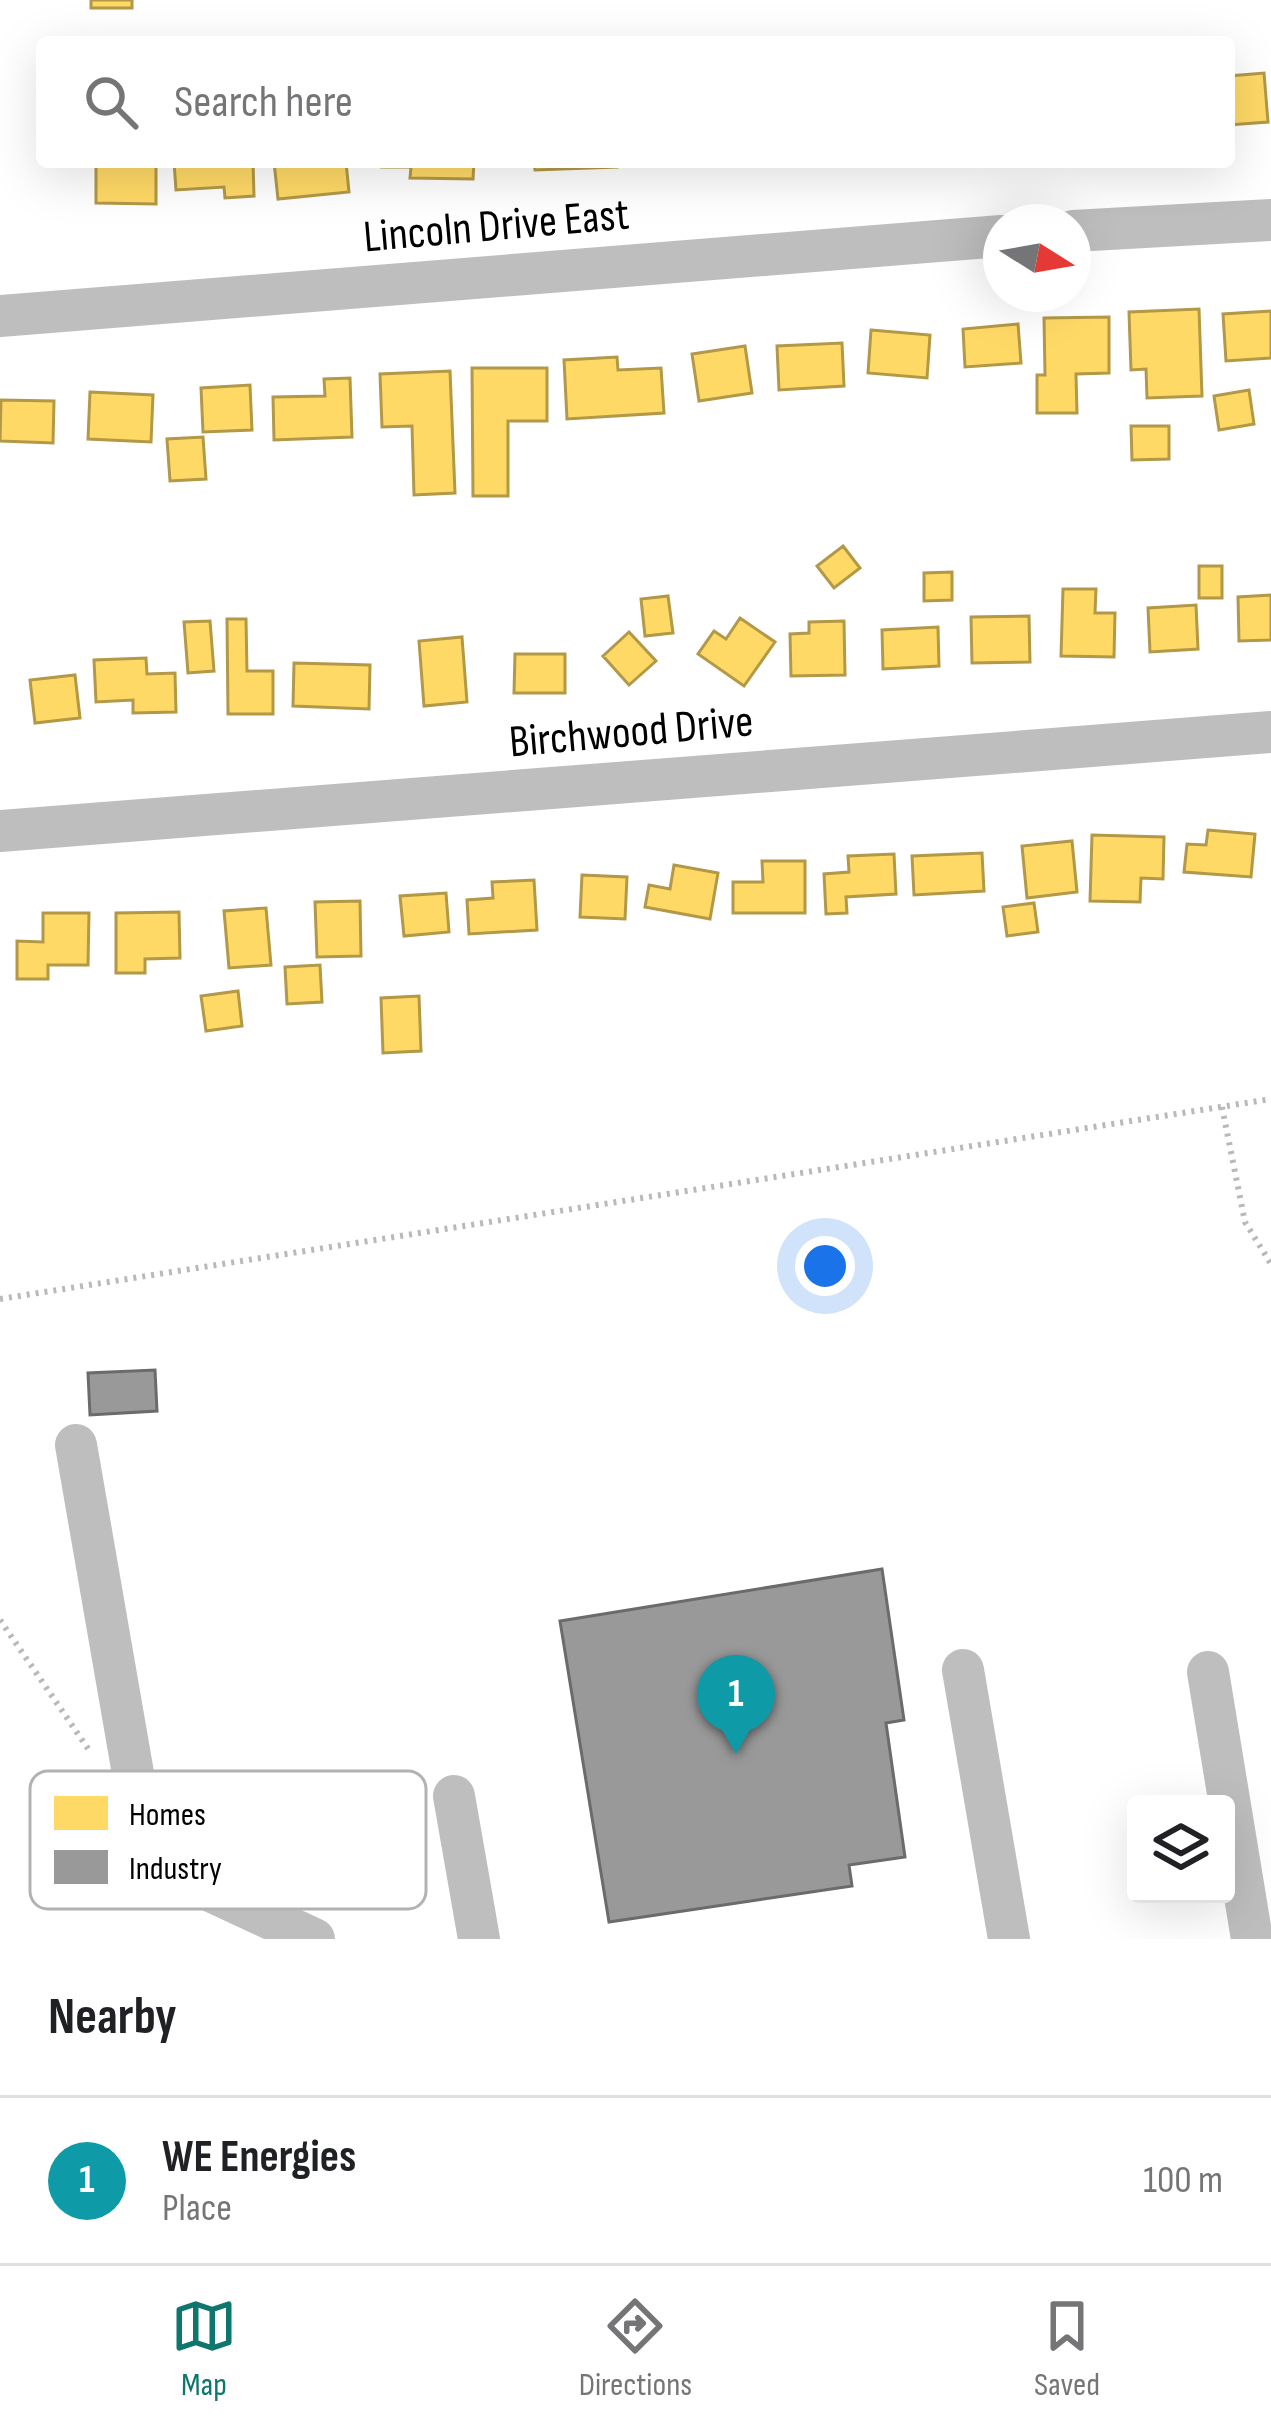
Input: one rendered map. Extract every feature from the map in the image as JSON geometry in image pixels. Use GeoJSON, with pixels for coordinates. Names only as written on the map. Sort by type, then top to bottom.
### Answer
{"type":"FeatureCollection","features":[{"type":"Feature","properties":{"kind":"street"},"geometry":{"type":"LineString","coordinates":[[1091,230],[1271,220]]}},
{"type":"Feature","properties":{"kind":"street","name":"Lincoln Drive East"},"geometry":{"type":"LineString","coordinates":[[0,316],[983,237]]}},
{"type":"Feature","properties":{"kind":"street","name":"Birchwood Drive"},"geometry":{"type":"LineString","coordinates":[[0,831],[1271,732]]}},
{"type":"Feature","properties":{"kind":"street"},"geometry":{"type":"LineString","coordinates":[[76,1445],[133,1771]]}},
{"type":"Feature","properties":{"kind":"street"},"geometry":{"type":"LineString","coordinates":[[963,1670],[1009,1939]]}},
{"type":"Feature","properties":{"kind":"street"},"geometry":{"type":"LineString","coordinates":[[1208,1672],[1251,1932]]}},
{"type":"Feature","properties":{"kind":"street"},"geometry":{"type":"LineString","coordinates":[[454,1796],[479,1939]]}},
{"type":"Feature","properties":{"kind":"street"},"geometry":{"type":"LineString","coordinates":[[249,1909],[314,1939]]}},
{"type":"Feature","properties":{"kind":"path"},"geometry":{"type":"LineString","coordinates":[[0,1299],[1271,1099]]}},
{"type":"Feature","properties":{"kind":"path"},"geometry":{"type":"LineString","coordinates":[[1222,1107],[1245,1222],[1271,1264]]}},
{"type":"Feature","properties":{"kind":"path"},"geometry":{"type":"LineString","coordinates":[[0,1620],[92,1754]]}},
{"type":"Feature","properties":{"kind":"building: Homes"},"geometry":{"type":"Polygon","coordinates":[[[91,0],[132,0],[132,8],[91,8],[91,0]]]}},
{"type":"Feature","properties":{"kind":"building: Homes"},"geometry":{"type":"Polygon","coordinates":[[[1264,73],[1268,122],[1235,125],[1235,75],[1264,73]]]}},
{"type":"Feature","properties":{"kind":"building: Homes"},"geometry":{"type":"Polygon","coordinates":[[[96,168],[156,168],[156,204],[96,203],[96,168]]]}},
{"type":"Feature","properties":{"kind":"building: Homes"},"geometry":{"type":"Polygon","coordinates":[[[174,168],[253,168],[254,196],[225,198],[224,187],[176,190],[174,168]]]}},
{"type":"Feature","properties":{"kind":"building: Homes"},"geometry":{"type":"Polygon","coordinates":[[[275,168],[347,168],[349,192],[278,199],[275,168]]]}},
{"type":"Feature","properties":{"kind":"building: Homes"},"geometry":{"type":"Polygon","coordinates":[[[411,168],[474,168],[473,179],[410,178],[411,168]]]}},
{"type":"Feature","properties":{"kind":"building: Homes"},"geometry":{"type":"Polygon","coordinates":[[[1199,309],[1202,396],[1147,398],[1146,369],[1131,370],[1129,312],[1199,309]]]}},
{"type":"Feature","properties":{"kind":"building: Homes"},"geometry":{"type":"Polygon","coordinates":[[[1271,311],[1271,358],[1226,361],[1223,314],[1271,311]]]}},
{"type":"Feature","properties":{"kind":"building: Homes"},"geometry":{"type":"Polygon","coordinates":[[[1109,317],[1109,373],[1076,374],[1077,413],[1037,413],[1037,375],[1045,375],[1044,318],[1109,317]]]}},
{"type":"Feature","properties":{"kind":"building: Homes"},"geometry":{"type":"Polygon","coordinates":[[[1018,324],[1021,363],[965,367],[963,329],[1018,324]]]}},
{"type":"Feature","properties":{"kind":"building: Homes"},"geometry":{"type":"Polygon","coordinates":[[[871,330],[930,335],[927,378],[868,373],[871,330]]]}},
{"type":"Feature","properties":{"kind":"building: Homes"},"geometry":{"type":"Polygon","coordinates":[[[842,343],[844,386],[779,390],[777,346],[842,343]]]}},
{"type":"Feature","properties":{"kind":"building: Homes"},"geometry":{"type":"Polygon","coordinates":[[[745,346],[752,393],[699,401],[692,354],[745,346]]]}},
{"type":"Feature","properties":{"kind":"building: Homes"},"geometry":{"type":"Polygon","coordinates":[[[617,357],[618,370],[661,368],[664,413],[567,419],[564,360],[617,357]]]}},
{"type":"Feature","properties":{"kind":"building: Homes"},"geometry":{"type":"Polygon","coordinates":[[[472,368],[547,368],[547,421],[508,421],[508,496],[473,496],[472,368]]]}},
{"type":"Feature","properties":{"kind":"building: Homes"},"geometry":{"type":"Polygon","coordinates":[[[450,371],[455,493],[414,495],[412,426],[382,427],[380,374],[450,371]]]}},
{"type":"Feature","properties":{"kind":"building: Homes"},"geometry":{"type":"Polygon","coordinates":[[[350,378],[352,437],[274,440],[273,397],[325,396],[324,379],[350,378]]]}},
{"type":"Feature","properties":{"kind":"building: Homes"},"geometry":{"type":"Polygon","coordinates":[[[250,385],[252,430],[203,432],[201,388],[250,385]]]}},
{"type":"Feature","properties":{"kind":"building: Homes"},"geometry":{"type":"Polygon","coordinates":[[[1249,390],[1254,424],[1219,430],[1214,396],[1249,390]]]}},
{"type":"Feature","properties":{"kind":"building: Homes"},"geometry":{"type":"Polygon","coordinates":[[[90,392],[153,395],[151,442],[88,439],[90,392]]]}},
{"type":"Feature","properties":{"kind":"building: Homes"},"geometry":{"type":"Polygon","coordinates":[[[1,400],[54,401],[53,443],[0,441],[1,400]]]}},
{"type":"Feature","properties":{"kind":"building: Homes"},"geometry":{"type":"Polygon","coordinates":[[[1131,426],[1169,426],[1169,459],[1132,460],[1131,426]]]}},
{"type":"Feature","properties":{"kind":"building: Homes"},"geometry":{"type":"Polygon","coordinates":[[[203,437],[206,479],[170,481],[167,439],[203,437]]]}},
{"type":"Feature","properties":{"kind":"building: Homes"},"geometry":{"type":"Polygon","coordinates":[[[843,546],[860,568],[834,588],[817,566],[843,546]]]}},
{"type":"Feature","properties":{"kind":"building: Homes"},"geometry":{"type":"Polygon","coordinates":[[[1199,566],[1222,566],[1222,598],[1199,598],[1199,566]]]}},
{"type":"Feature","properties":{"kind":"building: Homes"},"geometry":{"type":"Polygon","coordinates":[[[952,572],[952,600],[924,601],[924,573],[952,572]]]}},
{"type":"Feature","properties":{"kind":"building: Homes"},"geometry":{"type":"Polygon","coordinates":[[[1063,589],[1096,589],[1095,613],[1115,613],[1114,657],[1061,656],[1063,589]]]}},
{"type":"Feature","properties":{"kind":"building: Homes"},"geometry":{"type":"Polygon","coordinates":[[[1271,595],[1271,640],[1239,641],[1238,597],[1271,595]]]}},
{"type":"Feature","properties":{"kind":"building: Homes"},"geometry":{"type":"Polygon","coordinates":[[[668,596],[673,633],[645,636],[641,599],[668,596]]]}},
{"type":"Feature","properties":{"kind":"building: Homes"},"geometry":{"type":"Polygon","coordinates":[[[1196,605],[1198,649],[1150,652],[1148,608],[1196,605]]]}},
{"type":"Feature","properties":{"kind":"building: Homes"},"geometry":{"type":"Polygon","coordinates":[[[1029,616],[1030,662],[972,663],[971,617],[1029,616]]]}},
{"type":"Feature","properties":{"kind":"building: Homes"},"geometry":{"type":"Polygon","coordinates":[[[740,618],[775,642],[744,686],[698,654],[714,631],[726,639],[740,618]]]}},
{"type":"Feature","properties":{"kind":"building: Homes"},"geometry":{"type":"Polygon","coordinates":[[[227,619],[246,619],[247,671],[273,671],[273,714],[228,714],[227,619]]]}},
{"type":"Feature","properties":{"kind":"building: Homes"},"geometry":{"type":"Polygon","coordinates":[[[210,621],[214,671],[188,673],[184,622],[210,621]]]}},
{"type":"Feature","properties":{"kind":"building: Homes"},"geometry":{"type":"Polygon","coordinates":[[[844,621],[845,675],[791,676],[790,634],[809,633],[809,622],[844,621]]]}},
{"type":"Feature","properties":{"kind":"building: Homes"},"geometry":{"type":"Polygon","coordinates":[[[938,627],[939,666],[883,669],[882,630],[938,627]]]}},
{"type":"Feature","properties":{"kind":"building: Homes"},"geometry":{"type":"Polygon","coordinates":[[[629,632],[656,661],[629,685],[603,656],[629,632]]]}},
{"type":"Feature","properties":{"kind":"building: Homes"},"geometry":{"type":"Polygon","coordinates":[[[462,637],[467,702],[424,706],[419,641],[462,637]]]}},
{"type":"Feature","properties":{"kind":"building: Homes"},"geometry":{"type":"Polygon","coordinates":[[[515,654],[565,654],[565,693],[514,693],[515,654]]]}},
{"type":"Feature","properties":{"kind":"building: Homes"},"geometry":{"type":"Polygon","coordinates":[[[146,658],[147,674],[175,673],[176,712],[133,713],[133,700],[96,702],[94,660],[146,658]]]}},
{"type":"Feature","properties":{"kind":"building: Homes"},"geometry":{"type":"Polygon","coordinates":[[[294,663],[370,665],[369,709],[293,706],[294,663]]]}},
{"type":"Feature","properties":{"kind":"building: Homes"},"geometry":{"type":"Polygon","coordinates":[[[75,675],[80,718],[35,723],[30,680],[75,675]]]}},
{"type":"Feature","properties":{"kind":"building: Homes"},"geometry":{"type":"Polygon","coordinates":[[[1208,830],[1255,834],[1251,877],[1184,872],[1187,844],[1206,845],[1208,830]]]}},
{"type":"Feature","properties":{"kind":"building: Homes"},"geometry":{"type":"Polygon","coordinates":[[[1092,835],[1164,837],[1163,879],[1141,878],[1140,902],[1090,901],[1092,835]]]}},
{"type":"Feature","properties":{"kind":"building: Homes"},"geometry":{"type":"Polygon","coordinates":[[[1072,841],[1077,892],[1027,898],[1022,846],[1072,841]]]}},
{"type":"Feature","properties":{"kind":"building: Homes"},"geometry":{"type":"Polygon","coordinates":[[[982,853],[984,891],[914,895],[912,856],[982,853]]]}},
{"type":"Feature","properties":{"kind":"building: Homes"},"geometry":{"type":"Polygon","coordinates":[[[894,854],[896,894],[846,897],[847,913],[826,914],[824,874],[849,872],[848,856],[894,854]]]}},
{"type":"Feature","properties":{"kind":"building: Homes"},"geometry":{"type":"Polygon","coordinates":[[[762,861],[805,861],[805,913],[733,913],[733,882],[763,882],[762,861]]]}},
{"type":"Feature","properties":{"kind":"building: Homes"},"geometry":{"type":"Polygon","coordinates":[[[674,865],[718,873],[710,919],[645,907],[649,885],[670,889],[674,865]]]}},
{"type":"Feature","properties":{"kind":"building: Homes"},"geometry":{"type":"Polygon","coordinates":[[[582,875],[627,877],[625,919],[580,917],[582,875]]]}},
{"type":"Feature","properties":{"kind":"building: Homes"},"geometry":{"type":"Polygon","coordinates":[[[534,880],[537,930],[469,934],[467,900],[493,898],[492,882],[534,880]]]}},
{"type":"Feature","properties":{"kind":"building: Homes"},"geometry":{"type":"Polygon","coordinates":[[[446,893],[449,932],[404,936],[400,896],[446,893]]]}},
{"type":"Feature","properties":{"kind":"building: Homes"},"geometry":{"type":"Polygon","coordinates":[[[360,901],[361,956],[317,957],[315,902],[360,901]]]}},
{"type":"Feature","properties":{"kind":"building: Homes"},"geometry":{"type":"Polygon","coordinates":[[[1034,903],[1038,932],[1007,936],[1003,907],[1034,903]]]}},
{"type":"Feature","properties":{"kind":"building: Homes"},"geometry":{"type":"Polygon","coordinates":[[[266,908],[271,965],[229,968],[224,911],[266,908]]]}},
{"type":"Feature","properties":{"kind":"building: Homes"},"geometry":{"type":"Polygon","coordinates":[[[179,912],[180,958],[145,959],[145,973],[116,973],[116,913],[179,912]]]}},
{"type":"Feature","properties":{"kind":"building: Homes"},"geometry":{"type":"Polygon","coordinates":[[[43,913],[89,913],[88,965],[48,965],[48,979],[17,979],[17,941],[43,942],[43,913]]]}},
{"type":"Feature","properties":{"kind":"building: Homes"},"geometry":{"type":"Polygon","coordinates":[[[320,965],[322,1002],[287,1004],[285,967],[320,965]]]}},
{"type":"Feature","properties":{"kind":"building: Homes"},"geometry":{"type":"Polygon","coordinates":[[[238,991],[242,1026],[206,1031],[201,996],[238,991]]]}},
{"type":"Feature","properties":{"kind":"building: Homes"},"geometry":{"type":"Polygon","coordinates":[[[419,996],[421,1051],[383,1053],[381,998],[419,996]]]}},
{"type":"Feature","properties":{"kind":"building: Industry"},"geometry":{"type":"Polygon","coordinates":[[[155,1370],[157,1411],[90,1415],[88,1373],[155,1370]]]}},
{"type":"Feature","properties":{"kind":"building: Industry"},"geometry":{"type":"Polygon","coordinates":[[[882,1569],[904,1720],[886,1723],[905,1857],[849,1865],[852,1886],[609,1922],[560,1621],[882,1569]]]}},
{"type":"Feature","properties":{"kind":"place","name":"WE Energies"},"geometry":{"type":"Point","coordinates":[736,1754]}}]}
